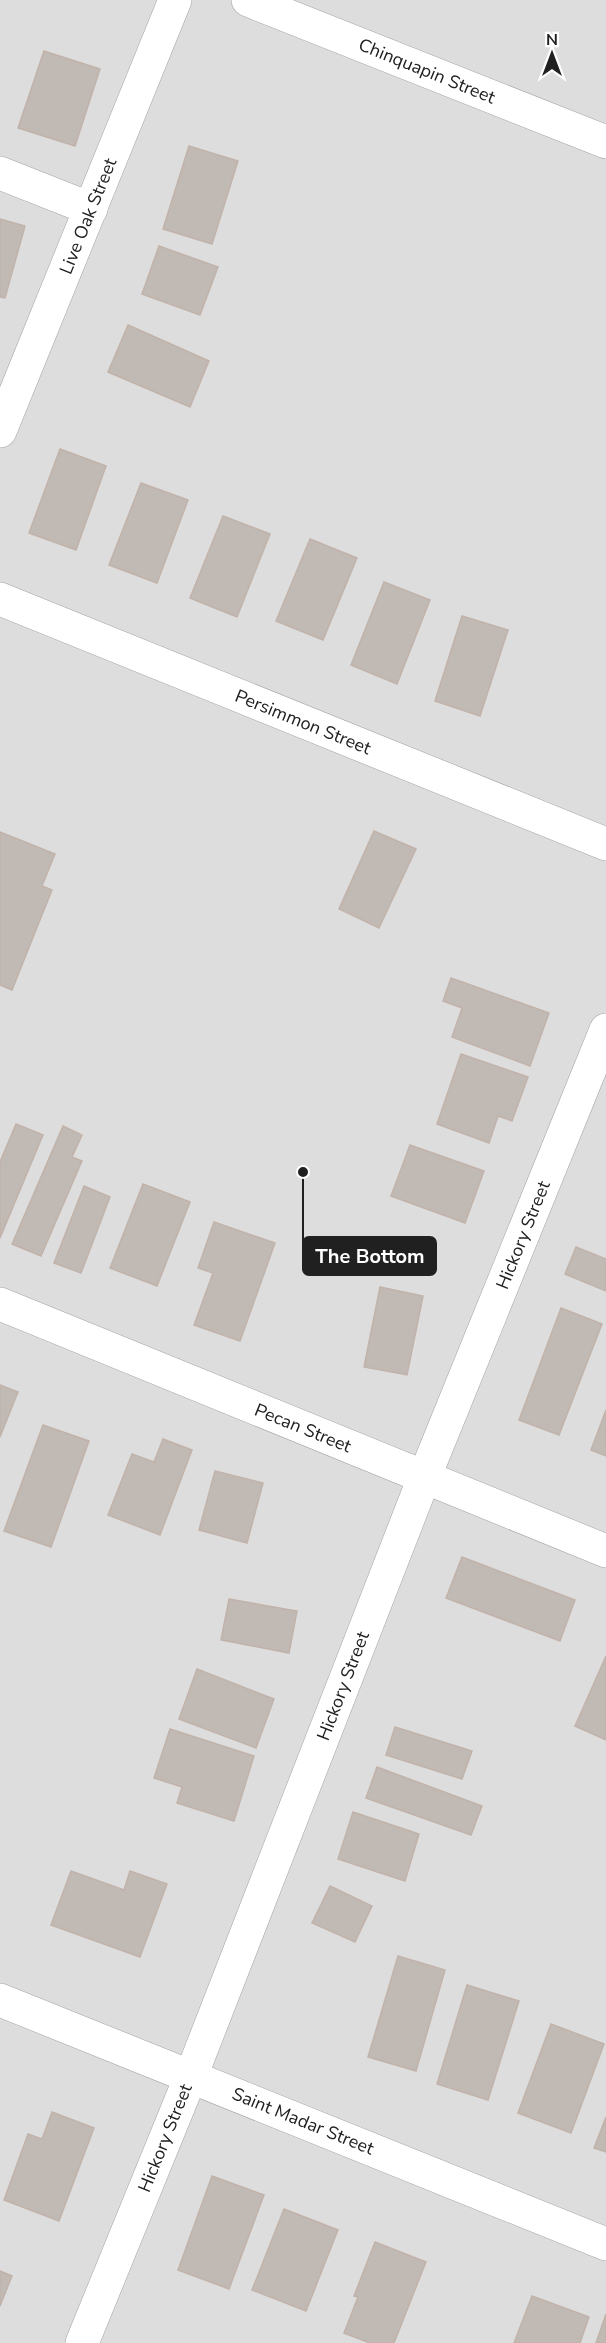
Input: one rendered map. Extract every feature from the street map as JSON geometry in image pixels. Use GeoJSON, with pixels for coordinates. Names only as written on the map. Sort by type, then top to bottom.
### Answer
{"type":"FeatureCollection","features":[{"type":"Feature","properties":{"kind":"street","name":"Live Oak Street"},"geometry":{"type":"LineString","coordinates":[[0,432],[175,0]]}},
{"type":"Feature","properties":{"kind":"street","name":"Chinquapin Street"},"geometry":{"type":"LineString","coordinates":[[248,0],[606,142]]}},
{"type":"Feature","properties":{"kind":"street"},"geometry":{"type":"LineString","coordinates":[[0,172],[90,209]]}},
{"type":"Feature","properties":{"kind":"street","name":"Persimmon Street"},"geometry":{"type":"LineString","coordinates":[[0,599],[606,844]]}},
{"type":"Feature","properties":{"kind":"street","name":"Hickory Street"},"geometry":{"type":"LineString","coordinates":[[82,2343],[191,2076],[424,1478],[606,1030]]}},
{"type":"Feature","properties":{"kind":"street","name":"Pecan Street"},"geometry":{"type":"LineString","coordinates":[[0,1304],[606,1551]]}},
{"type":"Feature","properties":{"kind":"street","name":"Saint Madar Street"},"geometry":{"type":"LineString","coordinates":[[0,2000],[606,2244]]}},
{"type":"Feature","properties":{"kind":"shaded area"},"geometry":{"type":"Polygon","coordinates":[[[0,0],[606,0],[606,2343],[0,2343],[0,0]]]}},
{"type":"Feature","properties":{"kind":"building"},"geometry":{"type":"Polygon","coordinates":[[[44,51],[100,69],[75,146],[18,128],[44,51]]]}},
{"type":"Feature","properties":{"kind":"building"},"geometry":{"type":"Polygon","coordinates":[[[189,146],[238,161],[212,244],[163,229],[189,146]]]}},
{"type":"Feature","properties":{"kind":"building"},"geometry":{"type":"Polygon","coordinates":[[[0,219],[25,226],[5,298],[0,297],[0,219]]]}},
{"type":"Feature","properties":{"kind":"building"},"geometry":{"type":"Polygon","coordinates":[[[159,246],[218,267],[200,315],[142,294],[159,246]]]}},
{"type":"Feature","properties":{"kind":"building"},"geometry":{"type":"Polygon","coordinates":[[[128,325],[209,361],[190,407],[108,372],[128,325]]]}},
{"type":"Feature","properties":{"kind":"building"},"geometry":{"type":"Polygon","coordinates":[[[60,449],[106,466],[76,550],[29,533],[60,449]]]}},
{"type":"Feature","properties":{"kind":"building"},"geometry":{"type":"Polygon","coordinates":[[[141,483],[188,500],[157,583],[109,565],[141,483]]]}},
{"type":"Feature","properties":{"kind":"building"},"geometry":{"type":"Polygon","coordinates":[[[223,516],[270,534],[237,617],[190,598],[223,516]]]}},
{"type":"Feature","properties":{"kind":"building"},"geometry":{"type":"Polygon","coordinates":[[[310,539],[357,558],[323,640],[276,621],[310,539]]]}},
{"type":"Feature","properties":{"kind":"building"},"geometry":{"type":"Polygon","coordinates":[[[384,582],[430,600],[397,684],[351,665],[384,582]]]}},
{"type":"Feature","properties":{"kind":"building"},"geometry":{"type":"Polygon","coordinates":[[[462,616],[508,630],[480,716],[435,701],[462,616]]]}},
{"type":"Feature","properties":{"kind":"building"},"geometry":{"type":"Polygon","coordinates":[[[374,831],[416,849],[379,928],[339,909],[374,831]]]}},
{"type":"Feature","properties":{"kind":"building"},"geometry":{"type":"Polygon","coordinates":[[[0,832],[55,854],[42,886],[52,890],[12,990],[0,985],[0,832]]]}},
{"type":"Feature","properties":{"kind":"building"},"geometry":{"type":"Polygon","coordinates":[[[451,978],[549,1013],[530,1066],[452,1037],[462,1008],[443,1001],[451,978]]]}},
{"type":"Feature","properties":{"kind":"building"},"geometry":{"type":"Polygon","coordinates":[[[461,1054],[528,1077],[512,1121],[498,1116],[489,1143],[437,1124],[461,1054]]]}},
{"type":"Feature","properties":{"kind":"building"},"geometry":{"type":"Polygon","coordinates":[[[16,1124],[43,1135],[0,1238],[0,1162],[16,1124]]]}},
{"type":"Feature","properties":{"kind":"building"},"geometry":{"type":"Polygon","coordinates":[[[63,1126],[82,1135],[72,1157],[82,1161],[41,1256],[12,1244],[63,1126]]]}},
{"type":"Feature","properties":{"kind":"building"},"geometry":{"type":"Polygon","coordinates":[[[410,1145],[484,1171],[465,1223],[391,1196],[410,1145]]]}},
{"type":"Feature","properties":{"kind":"building"},"geometry":{"type":"Polygon","coordinates":[[[143,1184],[190,1202],[157,1286],[110,1268],[143,1184]]]}},
{"type":"Feature","properties":{"kind":"building"},"geometry":{"type":"Polygon","coordinates":[[[84,1186],[110,1197],[81,1273],[54,1263],[84,1186]]]}},
{"type":"Feature","properties":{"kind":"building"},"geometry":{"type":"Polygon","coordinates":[[[214,1222],[275,1243],[240,1341],[194,1325],[213,1273],[198,1268],[214,1222]]]}},
{"type":"Feature","properties":{"kind":"building"},"geometry":{"type":"Polygon","coordinates":[[[576,1247],[606,1259],[606,1291],[565,1274],[576,1247]]]}},
{"type":"Feature","properties":{"kind":"building"},"geometry":{"type":"Polygon","coordinates":[[[380,1287],[423,1296],[407,1375],[364,1367],[380,1287]]]}},
{"type":"Feature","properties":{"kind":"building"},"geometry":{"type":"Polygon","coordinates":[[[561,1308],[602,1324],[559,1435],[519,1420],[561,1308]]]}},
{"type":"Feature","properties":{"kind":"building"},"geometry":{"type":"Polygon","coordinates":[[[0,1385],[18,1392],[0,1437],[0,1385]]]}},
{"type":"Feature","properties":{"kind":"building"},"geometry":{"type":"Polygon","coordinates":[[[606,1410],[606,1456],[591,1450],[606,1410]]]}},
{"type":"Feature","properties":{"kind":"building"},"geometry":{"type":"Polygon","coordinates":[[[43,1425],[89,1441],[51,1547],[4,1531],[43,1425]]]}},
{"type":"Feature","properties":{"kind":"building"},"geometry":{"type":"Polygon","coordinates":[[[163,1439],[192,1450],[160,1535],[108,1515],[132,1454],[154,1462],[163,1439]]]}},
{"type":"Feature","properties":{"kind":"building"},"geometry":{"type":"Polygon","coordinates":[[[215,1471],[263,1483],[247,1543],[199,1530],[215,1471]]]}},
{"type":"Feature","properties":{"kind":"building"},"geometry":{"type":"Polygon","coordinates":[[[462,1557],[575,1600],[560,1641],[446,1598],[462,1557]]]}},
{"type":"Feature","properties":{"kind":"building"},"geometry":{"type":"Polygon","coordinates":[[[229,1599],[297,1611],[289,1653],[221,1640],[229,1599]]]}},
{"type":"Feature","properties":{"kind":"building"},"geometry":{"type":"Polygon","coordinates":[[[606,1656],[606,1740],[575,1726],[606,1656]]]}},
{"type":"Feature","properties":{"kind":"building"},"geometry":{"type":"Polygon","coordinates":[[[197,1669],[274,1699],[256,1748],[179,1719],[197,1669]]]}},
{"type":"Feature","properties":{"kind":"building"},"geometry":{"type":"Polygon","coordinates":[[[395,1727],[472,1751],[462,1779],[386,1755],[395,1727]]]}},
{"type":"Feature","properties":{"kind":"building"},"geometry":{"type":"Polygon","coordinates":[[[170,1729],[254,1756],[234,1821],[177,1803],[182,1787],[154,1778],[170,1729]]]}},
{"type":"Feature","properties":{"kind":"building"},"geometry":{"type":"Polygon","coordinates":[[[377,1767],[482,1806],[471,1835],[366,1798],[377,1767]]]}},
{"type":"Feature","properties":{"kind":"building"},"geometry":{"type":"Polygon","coordinates":[[[353,1812],[419,1834],[405,1881],[338,1859],[353,1812]]]}},
{"type":"Feature","properties":{"kind":"building"},"geometry":{"type":"Polygon","coordinates":[[[71,1871],[124,1890],[130,1871],[167,1884],[140,1957],[51,1925],[71,1871]]]}},
{"type":"Feature","properties":{"kind":"building"},"geometry":{"type":"Polygon","coordinates":[[[330,1886],[372,1906],[355,1942],[312,1923],[330,1886]]]}},
{"type":"Feature","properties":{"kind":"building"},"geometry":{"type":"Polygon","coordinates":[[[398,1956],[445,1970],[416,2071],[368,2057],[398,1956]]]}},
{"type":"Feature","properties":{"kind":"building"},"geometry":{"type":"Polygon","coordinates":[[[467,1985],[519,2001],[488,2100],[437,2084],[467,1985]]]}},
{"type":"Feature","properties":{"kind":"building"},"geometry":{"type":"Polygon","coordinates":[[[551,2024],[604,2044],[571,2133],[518,2113],[551,2024]]]}},
{"type":"Feature","properties":{"kind":"building"},"geometry":{"type":"Polygon","coordinates":[[[52,2112],[94,2128],[59,2221],[4,2200],[28,2134],[42,2139],[52,2112]]]}},
{"type":"Feature","properties":{"kind":"building"},"geometry":{"type":"Polygon","coordinates":[[[606,2117],[606,2152],[594,2148],[606,2117]]]}},
{"type":"Feature","properties":{"kind":"building"},"geometry":{"type":"Polygon","coordinates":[[[212,2176],[264,2195],[229,2289],[178,2270],[212,2176]]]}},
{"type":"Feature","properties":{"kind":"building"},"geometry":{"type":"Polygon","coordinates":[[[284,2209],[338,2230],[306,2311],[252,2290],[284,2209]]]}},
{"type":"Feature","properties":{"kind":"building"},"geometry":{"type":"Polygon","coordinates":[[[375,2242],[426,2262],[394,2343],[370,2343],[344,2333],[358,2297],[354,2296],[375,2242]]]}},
{"type":"Feature","properties":{"kind":"building"},"geometry":{"type":"Polygon","coordinates":[[[0,2271],[12,2276],[0,2306],[0,2271]]]}},
{"type":"Feature","properties":{"kind":"building"},"geometry":{"type":"Polygon","coordinates":[[[532,2296],[589,2317],[580,2343],[514,2343],[532,2296]]]}},
{"type":"Feature","properties":{"kind":"building"},"geometry":{"type":"Polygon","coordinates":[[[606,2314],[606,2343],[596,2343],[606,2314]]]}},
{"type":"Feature","properties":{"kind":"place","name":"The Bottom"},"geometry":{"type":"Point","coordinates":[303,1172]}}]}
